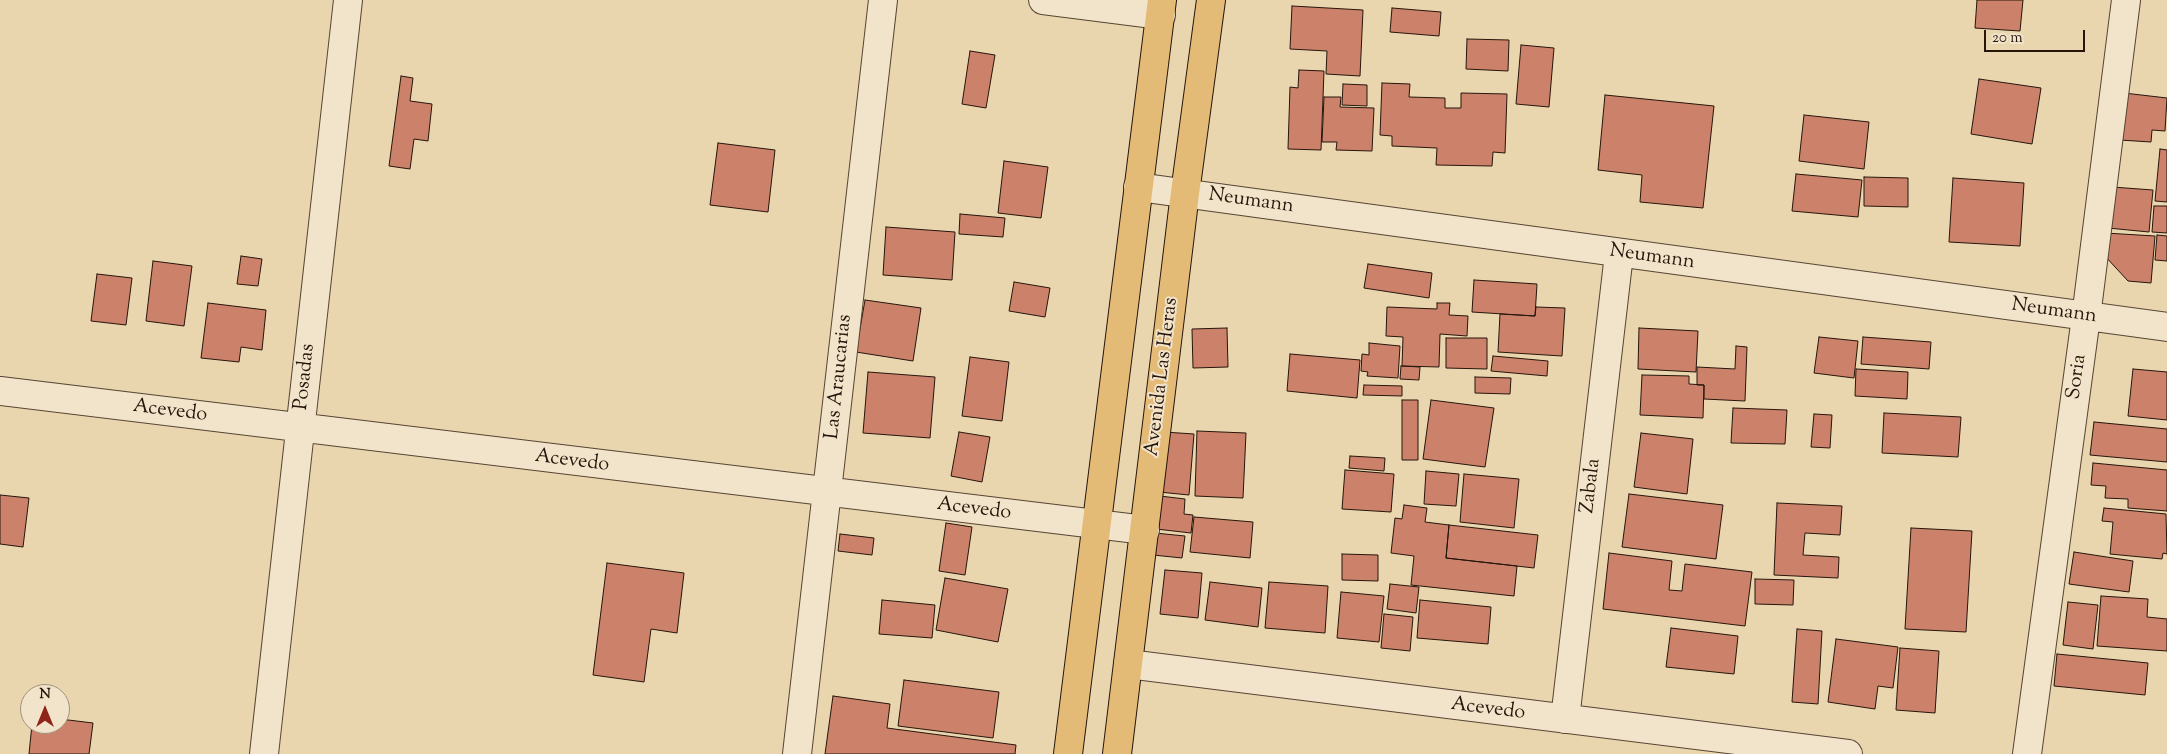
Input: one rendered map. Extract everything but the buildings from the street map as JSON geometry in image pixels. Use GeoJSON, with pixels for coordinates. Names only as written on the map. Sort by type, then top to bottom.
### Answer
{"type":"FeatureCollection","features":[{"type":"Feature","properties":{"kind":"main road","name":"Avenida Las Heras"},"geometry":{"type":"LineString","coordinates":[[1117,754],[1186,193],[1212,0]]}},
{"type":"Feature","properties":{"kind":"main road"},"geometry":{"type":"LineString","coordinates":[[1068,754],[1161,7]]}},
{"type":"Feature","properties":{"kind":"street","name":"Posadas"},"geometry":{"type":"LineString","coordinates":[[264,754],[348,0]]}},
{"type":"Feature","properties":{"kind":"street","name":"Las Araucarias"},"geometry":{"type":"LineString","coordinates":[[797,754],[883,0]]}},
{"type":"Feature","properties":{"kind":"street"},"geometry":{"type":"LineString","coordinates":[[1043,0],[1161,7]]}},
{"type":"Feature","properties":{"kind":"street","name":"Soria"},"geometry":{"type":"LineString","coordinates":[[2027,754],[2086,317],[2126,0]]}},
{"type":"Feature","properties":{"kind":"street","name":"Neumann"},"geometry":{"type":"LineString","coordinates":[[1138,186],[1619,254],[2167,327]]}},
{"type":"Feature","properties":{"kind":"street","name":"Zabala"},"geometry":{"type":"LineString","coordinates":[[1565,719],[1619,254]]}},
{"type":"Feature","properties":{"kind":"street","name":"Acevedo"},"geometry":{"type":"LineString","coordinates":[[0,391],[826,493],[1145,530]]}},
{"type":"Feature","properties":{"kind":"street","name":"Acevedo"},"geometry":{"type":"LineString","coordinates":[[1128,664],[1848,754]]}}]}
